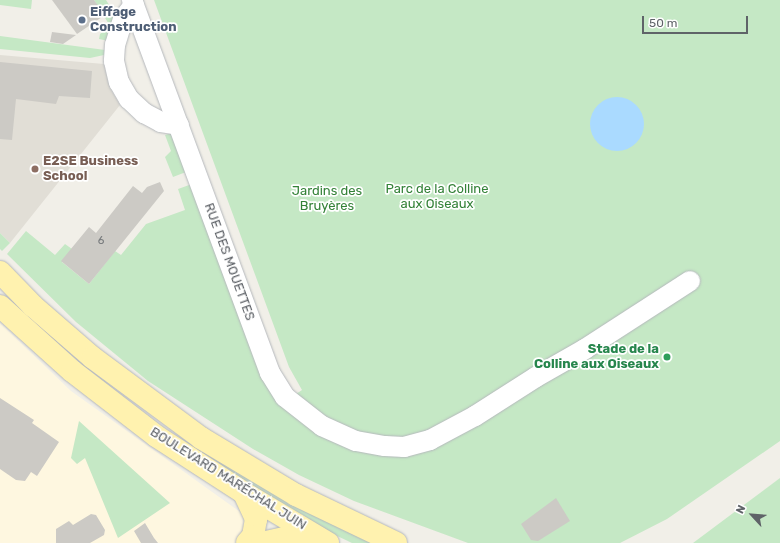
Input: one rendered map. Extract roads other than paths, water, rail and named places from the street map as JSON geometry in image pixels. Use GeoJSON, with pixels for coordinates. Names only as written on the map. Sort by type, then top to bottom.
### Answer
{"type":"FeatureCollection","features":[{"type":"Feature","properties":{"kind":"main road","name":"BOULEVARD MARÉCHAL JUIN"},"geometry":{"type":"LineString","coordinates":[[0,272],[53,324],[143,397],[201,438],[272,482],[396,543]]}},
{"type":"Feature","properties":{"kind":"main road","name":"BOULEVARD MARÉCHAL JUIN"},"geometry":{"type":"LineString","coordinates":[[0,306],[51,353],[113,404],[188,458],[328,543]]}},
{"type":"Feature","properties":{"kind":"main road"},"geometry":{"type":"LineString","coordinates":[[244,493],[256,519],[253,536],[247,543]]}},
{"type":"Feature","properties":{"kind":"main road"},"geometry":{"type":"LineString","coordinates":[[262,543],[287,537],[297,537],[310,543]]}},
{"type":"Feature","properties":{"kind":"street","name":"RUE DES MOUETTES"},"geometry":{"type":"LineString","coordinates":[[133,3],[275,383],[285,397],[322,426],[356,441],[404,447],[430,440],[475,416],[536,377],[585,349],[690,281]]}},
{"type":"Feature","properties":{"kind":"street"},"geometry":{"type":"LineString","coordinates":[[133,3],[123,19],[114,45],[114,61],[119,82],[130,100],[144,113],[161,122],[179,125]]}},
{"type":"Feature","properties":{"kind":"water"},"geometry":{"type":"Polygon","coordinates":[[[617,97],[627,99],[636,105],[642,114],[644,124],[642,134],[636,143],[627,149],[617,151],[607,149],[598,143],[592,134],[590,124],[592,114],[598,105],[607,99],[617,97]]]}},
{"type":"Feature","properties":{"kind":"place","name":"Eiffage Construction"},"geometry":{"type":"Point","coordinates":[82,20]}},
{"type":"Feature","properties":{"kind":"place","name":"E2SE Business School"},"geometry":{"type":"Point","coordinates":[35,169]}},
{"type":"Feature","properties":{"kind":"place","name":"Stade de la Colline aux Oiseaux"},"geometry":{"type":"Point","coordinates":[667,357]}},
{"type":"Feature","properties":{"kind":"park label","name":"Parc de la Colline aux Oiseaux"},"geometry":{"type":"Point","coordinates":[437,198]}},
{"type":"Feature","properties":{"kind":"park label","name":"Jardins des Bruyères"},"geometry":{"type":"Point","coordinates":[327,200]}}]}
